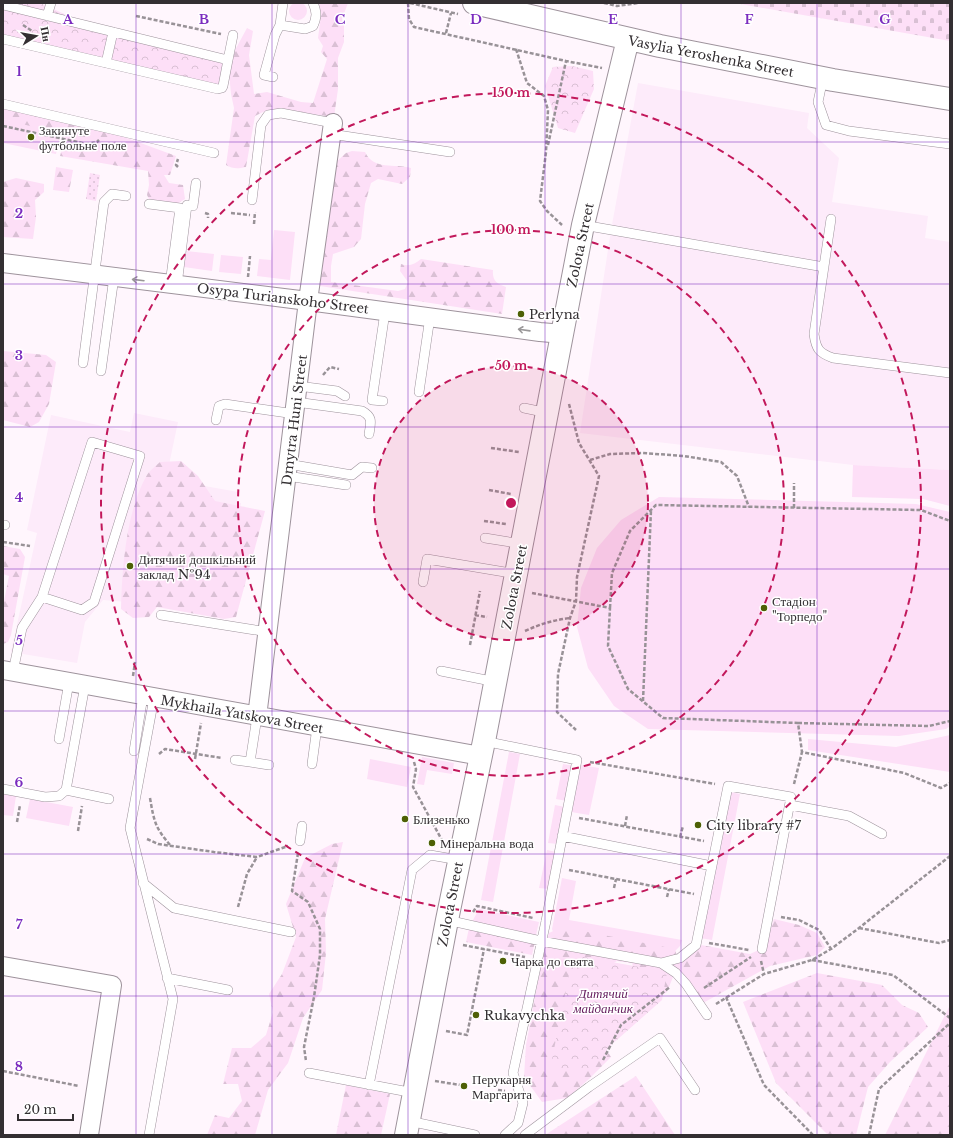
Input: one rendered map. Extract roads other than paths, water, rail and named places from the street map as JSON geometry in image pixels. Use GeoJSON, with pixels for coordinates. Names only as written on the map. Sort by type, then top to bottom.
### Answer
{"type":"FeatureCollection","features":[{"type":"Feature","properties":{"kind":"street","name":"Vasylia Yeroshenka Street"},"geometry":{"type":"LineString","coordinates":[[467,9],[823,78],[950,100]]}},
{"type":"Feature","properties":{"kind":"street","name":"Zolota Street"},"geometry":{"type":"LineString","coordinates":[[407,1128],[447,920],[452,859],[483,749],[517,574],[513,542],[548,413],[563,334],[573,223],[628,39]]}},
{"type":"Feature","properties":{"kind":"street","name":"Dmytra Huni Street"},"geometry":{"type":"LineString","coordinates":[[257,716],[308,301],[332,128]]}},
{"type":"Feature","properties":{"kind":"street","name":"Osypa Turianskoho Street"},"geometry":{"type":"LineString","coordinates":[[3,263],[563,334]]}},
{"type":"Feature","properties":{"kind":"street","name":"Mykhaila Yatskova Street"},"geometry":{"type":"LineString","coordinates":[[8,671],[317,727],[483,749]]}},
{"type":"Feature","properties":{"kind":"street"},"geometry":{"type":"LineString","coordinates":[[3,966],[112,985],[88,1135]]}},
{"type":"Feature","properties":{"kind":"lane"},"geometry":{"type":"LineString","coordinates":[[47,16],[51,3]]}},
{"type":"Feature","properties":{"kind":"lane"},"geometry":{"type":"LineString","coordinates":[[273,77],[264,75],[273,41],[280,25],[283,3]]}},
{"type":"Feature","properties":{"kind":"lane"},"geometry":{"type":"LineString","coordinates":[[280,25],[305,29],[313,26],[317,11],[313,3]]}},
{"type":"Feature","properties":{"kind":"lane"},"geometry":{"type":"LineString","coordinates":[[3,5],[228,60]]}},
{"type":"Feature","properties":{"kind":"lane"},"geometry":{"type":"LineString","coordinates":[[106,63],[113,32]]}},
{"type":"Feature","properties":{"kind":"lane"},"geometry":{"type":"LineString","coordinates":[[3,39],[218,89],[222,88],[223,86],[233,36]]}},
{"type":"Feature","properties":{"kind":"lane"},"geometry":{"type":"LineString","coordinates":[[823,78],[818,102],[826,124],[850,131],[950,144]]}},
{"type":"Feature","properties":{"kind":"lane"},"geometry":{"type":"LineString","coordinates":[[3,104],[214,153]]}},
{"type":"Feature","properties":{"kind":"lane"},"geometry":{"type":"LineString","coordinates":[[252,200],[262,125],[268,115],[281,113],[332,128],[450,152]]}},
{"type":"Feature","properties":{"kind":"lane"},"geometry":{"type":"LineString","coordinates":[[174,285],[187,206],[193,206],[196,183]]}},
{"type":"Feature","properties":{"kind":"lane"},"geometry":{"type":"LineString","coordinates":[[83,363],[104,202],[112,194],[126,196]]}},
{"type":"Feature","properties":{"kind":"lane"},"geometry":{"type":"LineString","coordinates":[[149,204],[180,208],[174,285]]}},
{"type":"Feature","properties":{"kind":"lane"},"geometry":{"type":"LineString","coordinates":[[831,219],[814,334],[815,345],[822,354],[833,358],[950,373]]}},
{"type":"Feature","properties":{"kind":"lane"},"geometry":{"type":"LineString","coordinates":[[573,223],[824,267]]}},
{"type":"Feature","properties":{"kind":"lane"},"geometry":{"type":"LineString","coordinates":[[101,372],[114,277]]}},
{"type":"Feature","properties":{"kind":"lane"},"geometry":{"type":"LineString","coordinates":[[383,401],[372,400],[385,312]]}},
{"type":"Feature","properties":{"kind":"lane"},"geometry":{"type":"LineString","coordinates":[[419,392],[430,317]]}},
{"type":"Feature","properties":{"kind":"lane"},"geometry":{"type":"LineString","coordinates":[[296,401],[337,391],[345,396]]}},
{"type":"Feature","properties":{"kind":"lane"},"geometry":{"type":"LineString","coordinates":[[216,420],[219,406],[225,404],[296,401],[362,411],[368,414],[371,421],[369,434]]}},
{"type":"Feature","properties":{"kind":"lane"},"geometry":{"type":"LineString","coordinates":[[524,408],[548,413]]}},
{"type":"Feature","properties":{"kind":"lane"},"geometry":{"type":"LineString","coordinates":[[8,671],[22,628],[42,597],[92,442],[140,456],[94,602],[82,610],[42,597]]}},
{"type":"Feature","properties":{"kind":"lane"},"geometry":{"type":"LineString","coordinates":[[288,470],[352,475],[362,468],[372,468]]}},
{"type":"Feature","properties":{"kind":"lane"},"geometry":{"type":"LineString","coordinates":[[288,470],[346,485]]}},
{"type":"Feature","properties":{"kind":"lane"},"geometry":{"type":"LineString","coordinates":[[485,538],[513,542]]}},
{"type":"Feature","properties":{"kind":"lane"},"geometry":{"type":"LineString","coordinates":[[422,582],[427,559],[517,574]]}},
{"type":"Feature","properties":{"kind":"lane"},"geometry":{"type":"LineString","coordinates":[[161,615],[268,632]]}},
{"type":"Feature","properties":{"kind":"lane"},"geometry":{"type":"LineString","coordinates":[[441,672],[496,682]]}},
{"type":"Feature","properties":{"kind":"lane"},"geometry":{"type":"LineString","coordinates":[[59,739],[77,684]]}},
{"type":"Feature","properties":{"kind":"lane"},"geometry":{"type":"LineString","coordinates":[[3,789],[45,797],[59,796],[66,790],[77,684]]}},
{"type":"Feature","properties":{"kind":"lane"},"geometry":{"type":"LineString","coordinates":[[134,751],[149,697]]}},
{"type":"Feature","properties":{"kind":"lane"},"geometry":{"type":"LineString","coordinates":[[149,697],[130,828],[173,999],[149,1135]]}},
{"type":"Feature","properties":{"kind":"lane"},"geometry":{"type":"LineString","coordinates":[[250,762],[257,716]]}},
{"type":"Feature","properties":{"kind":"lane"},"geometry":{"type":"LineString","coordinates":[[312,764],[317,727]]}},
{"type":"Feature","properties":{"kind":"lane"},"geometry":{"type":"LineString","coordinates":[[483,749],[578,760],[546,921],[513,1073],[523,1103],[518,1123],[505,1135]]}},
{"type":"Feature","properties":{"kind":"lane"},"geometry":{"type":"LineString","coordinates":[[235,760],[269,765]]}},
{"type":"Feature","properties":{"kind":"lane"},"geometry":{"type":"LineString","coordinates":[[661,963],[680,958],[696,945],[728,786],[849,816],[882,834]]}},
{"type":"Feature","properties":{"kind":"lane"},"geometry":{"type":"LineString","coordinates":[[66,790],[110,799]]}},
{"type":"Feature","properties":{"kind":"lane"},"geometry":{"type":"LineString","coordinates":[[762,949],[790,801]]}},
{"type":"Feature","properties":{"kind":"lane"},"geometry":{"type":"LineString","coordinates":[[300,841],[302,826]]}},
{"type":"Feature","properties":{"kind":"lane"},"geometry":{"type":"LineString","coordinates":[[562,836],[712,866]]}},
{"type":"Feature","properties":{"kind":"lane"},"geometry":{"type":"LineString","coordinates":[[369,1085],[412,870],[430,854],[452,859]]}},
{"type":"Feature","properties":{"kind":"lane"},"geometry":{"type":"LineString","coordinates":[[144,883],[174,908],[291,932]]}},
{"type":"Feature","properties":{"kind":"lane"},"geometry":{"type":"LineString","coordinates":[[447,920],[541,941],[661,963],[682,978],[705,1013]]}},
{"type":"Feature","properties":{"kind":"lane"},"geometry":{"type":"LineString","coordinates":[[167,978],[228,990]]}},
{"type":"Feature","properties":{"kind":"lane"},"geometry":{"type":"LineString","coordinates":[[525,1135],[589,1087],[660,1038],[695,1090]]}},
{"type":"Feature","properties":{"kind":"lane"},"geometry":{"type":"LineString","coordinates":[[309,1073],[414,1093]]}},
{"type":"Feature","properties":{"kind":"lane"},"geometry":{"type":"LineString","coordinates":[[407,1128],[475,1135]]}},
{"type":"Feature","properties":{"kind":"place","name":"Закинуте футбольне поле"},"geometry":{"type":"Point","coordinates":[31,137]}},
{"type":"Feature","properties":{"kind":"place","name":"Perlyna"},"geometry":{"type":"Point","coordinates":[521,314]}},
{"type":"Feature","properties":{"kind":"place","name":"Дитячий дошкільний заклад №94"},"geometry":{"type":"Point","coordinates":[130,566]}},
{"type":"Feature","properties":{"kind":"place","name":"Стадіон \"Торпедо\""},"geometry":{"type":"Point","coordinates":[764,608]}},
{"type":"Feature","properties":{"kind":"place","name":"Близенько"},"geometry":{"type":"Point","coordinates":[405,819]}},
{"type":"Feature","properties":{"kind":"place","name":"City library #7"},"geometry":{"type":"Point","coordinates":[698,825]}},
{"type":"Feature","properties":{"kind":"place","name":"Мінеральна вода"},"geometry":{"type":"Point","coordinates":[432,843]}},
{"type":"Feature","properties":{"kind":"place","name":"Чарка до свята"},"geometry":{"type":"Point","coordinates":[503,961]}},
{"type":"Feature","properties":{"kind":"place","name":"Rukavychka"},"geometry":{"type":"Point","coordinates":[476,1015]}},
{"type":"Feature","properties":{"kind":"place","name":"Перукарня Маргарита"},"geometry":{"type":"Point","coordinates":[464,1086]}},
{"type":"Feature","properties":{"kind":"park label","name":"Дитячий майданчик"},"geometry":{"type":"Point","coordinates":[603,1000]}}]}
